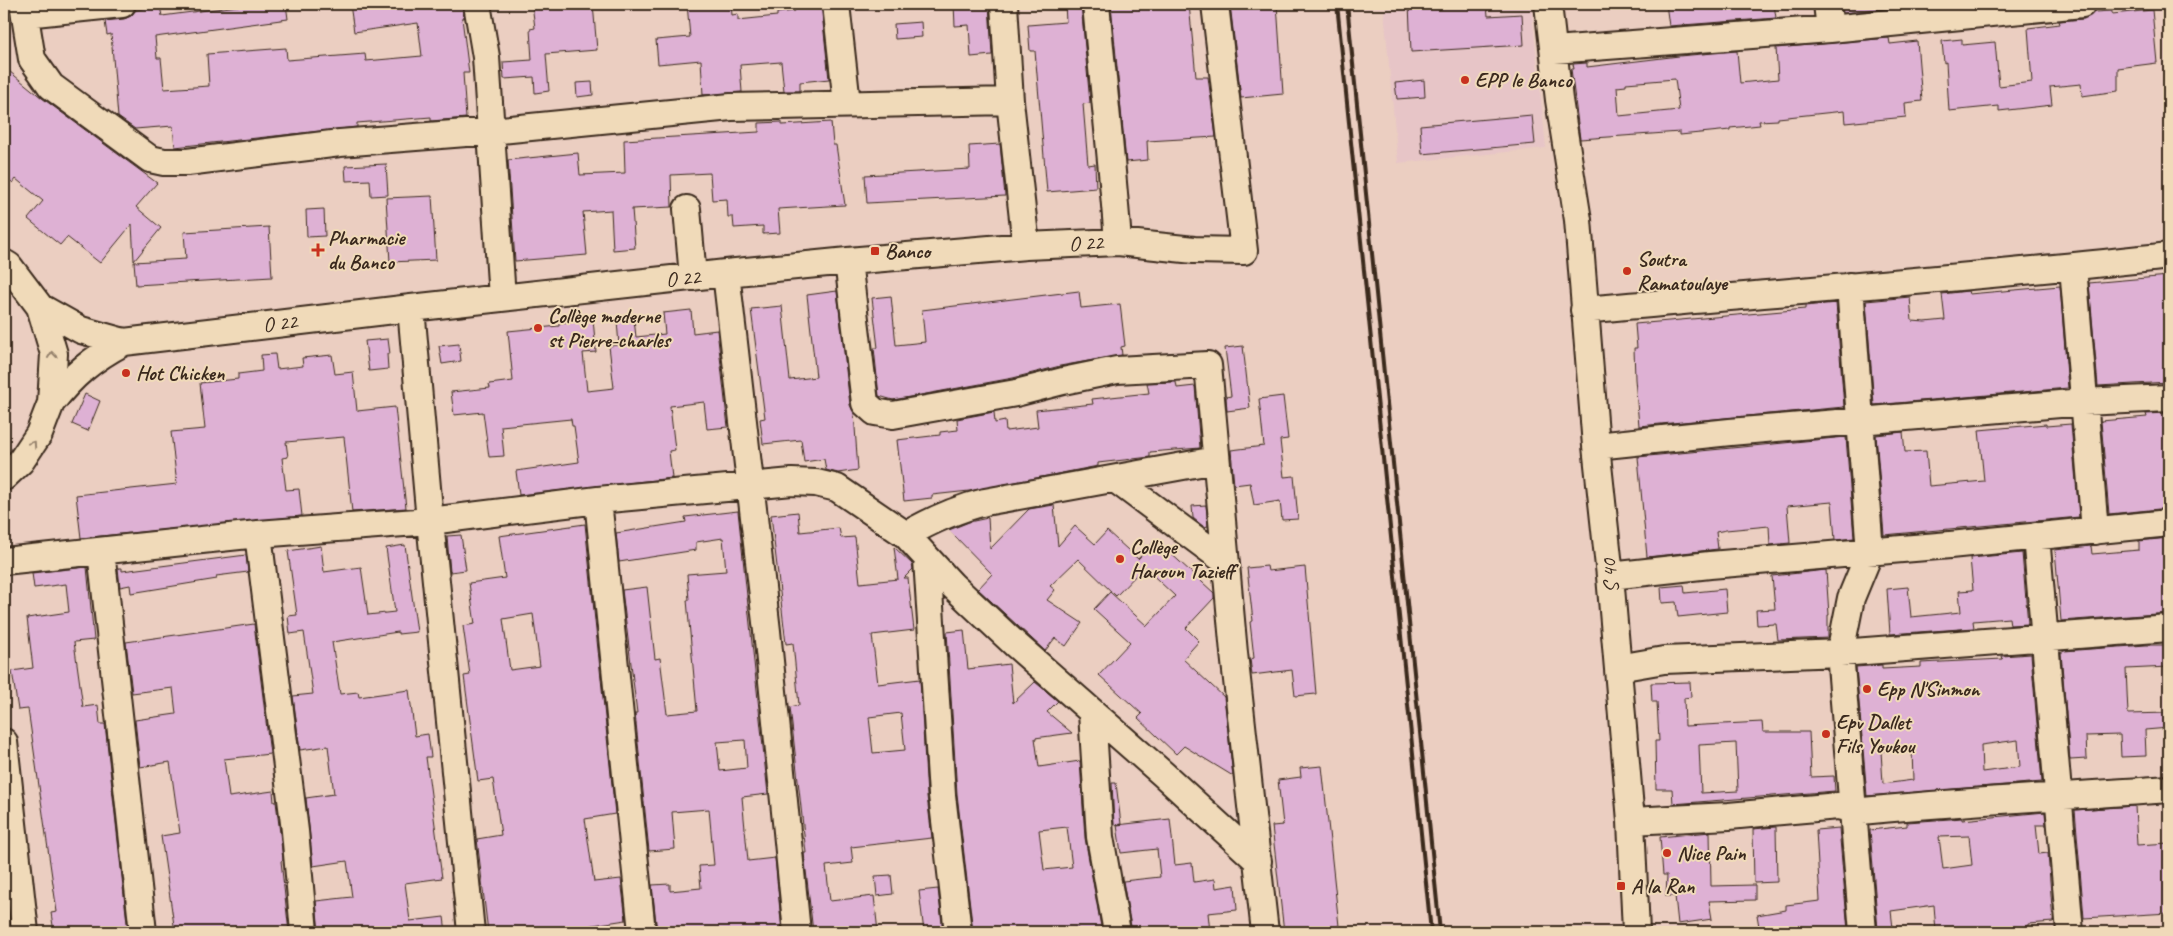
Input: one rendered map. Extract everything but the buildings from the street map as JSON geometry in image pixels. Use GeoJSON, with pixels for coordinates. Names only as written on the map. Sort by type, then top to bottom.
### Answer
{"type":"FeatureCollection","features":[{"type":"Feature","properties":{"kind":"street"},"geometry":{"type":"LineString","coordinates":[[122,4],[24,9],[32,58],[50,86],[150,159],[164,162],[187,162],[340,143],[491,131],[731,107],[1010,101]]}},
{"type":"Feature","properties":{"kind":"street"},"geometry":{"type":"LineString","coordinates":[[477,4],[486,57],[502,298]]}},
{"type":"Feature","properties":{"kind":"street"},"geometry":{"type":"LineString","coordinates":[[836,4],[847,104]]}},
{"type":"Feature","properties":{"kind":"street"},"geometry":{"type":"LineString","coordinates":[[1004,4],[1010,101],[1026,246]]}},
{"type":"Feature","properties":{"kind":"street"},"geometry":{"type":"LineString","coordinates":[[1096,4],[1118,242]]}},
{"type":"Feature","properties":{"kind":"street","name":"O 22"},"geometry":{"type":"LineString","coordinates":[[124,342],[726,273],[1026,246],[1118,242],[1194,250],[1244,251],[1215,4]]}},
{"type":"Feature","properties":{"kind":"street","name":"S 40"},"geometry":{"type":"LineString","coordinates":[[1548,4],[1559,100],[1578,220],[1584,310],[1610,576],[1631,821],[1636,932]]}},
{"type":"Feature","properties":{"kind":"street"},"geometry":{"type":"LineString","coordinates":[[1554,50],[1829,16],[2082,4]]}},
{"type":"Feature","properties":{"kind":"street"},"geometry":{"type":"LineString","coordinates":[[687,209],[693,277]]}},
{"type":"Feature","properties":{"kind":"street"},"geometry":{"type":"LineString","coordinates":[[1584,310],[1959,278],[2169,256]]}},
{"type":"Feature","properties":{"kind":"street"},"geometry":{"type":"LineString","coordinates":[[848,261],[865,403],[875,412],[893,415],[930,410],[1016,393],[1063,380],[1117,370],[1208,365],[1225,561],[1265,932]]}},
{"type":"Feature","properties":{"kind":"street"},"geometry":{"type":"LineString","coordinates":[[4,477],[21,461],[39,434],[50,403],[54,354],[40,307],[5,262]]}},
{"type":"Feature","properties":{"kind":"street"},"geometry":{"type":"LineString","coordinates":[[2073,267],[2095,531]]}},
{"type":"Feature","properties":{"kind":"street"},"geometry":{"type":"LineString","coordinates":[[726,273],[751,486],[797,932]]}},
{"type":"Feature","properties":{"kind":"street"},"geometry":{"type":"LineString","coordinates":[[1850,286],[1870,552],[1851,598],[1840,653],[1863,932]]}},
{"type":"Feature","properties":{"kind":"street"},"geometry":{"type":"LineString","coordinates":[[40,307],[81,330],[124,342]]}},
{"type":"Feature","properties":{"kind":"street"},"geometry":{"type":"LineString","coordinates":[[411,308],[471,932]]}},
{"type":"Feature","properties":{"kind":"street"},"geometry":{"type":"LineString","coordinates":[[50,403],[82,369],[98,356],[124,342]]}},
{"type":"Feature","properties":{"kind":"street"},"geometry":{"type":"LineString","coordinates":[[1596,446],[2083,402],[2169,398]]}},
{"type":"Feature","properties":{"kind":"street"},"geometry":{"type":"LineString","coordinates":[[906,535],[932,520],[970,505],[1216,460]]}},
{"type":"Feature","properties":{"kind":"street"},"geometry":{"type":"LineString","coordinates":[[1115,479],[1225,561]]}},
{"type":"Feature","properties":{"kind":"street"},"geometry":{"type":"LineString","coordinates":[[4,561],[258,534],[430,521],[598,500],[792,482],[816,483],[836,488],[906,535],[927,559],[1008,639],[1163,774],[1258,861]]}},
{"type":"Feature","properties":{"kind":"street"},"geometry":{"type":"LineString","coordinates":[[598,500],[642,932]]}},
{"type":"Feature","properties":{"kind":"street"},"geometry":{"type":"LineString","coordinates":[[1610,576],[1710,565],[1870,552],[2169,523]]}},
{"type":"Feature","properties":{"kind":"street"},"geometry":{"type":"LineString","coordinates":[[258,534],[294,831],[304,932]]}},
{"type":"Feature","properties":{"kind":"street"},"geometry":{"type":"LineString","coordinates":[[2036,536],[2070,932]]}},
{"type":"Feature","properties":{"kind":"street"},"geometry":{"type":"LineString","coordinates":[[101,552],[143,932]]}},
{"type":"Feature","properties":{"kind":"street"},"geometry":{"type":"LineString","coordinates":[[927,559],[942,795],[958,932]]}},
{"type":"Feature","properties":{"kind":"street"},"geometry":{"type":"LineString","coordinates":[[1618,668],[1664,660],[1840,653],[2169,628]]}},
{"type":"Feature","properties":{"kind":"street"},"geometry":{"type":"LineString","coordinates":[[1092,713],[1100,837],[1117,932]]}},
{"type":"Feature","properties":{"kind":"street"},"geometry":{"type":"LineString","coordinates":[[4,742],[25,932]]}},
{"type":"Feature","properties":{"kind":"street"},"geometry":{"type":"LineString","coordinates":[[1631,821],[1739,815],[1838,806],[1847,808],[1852,812],[1953,802],[2169,789]]}},
{"type":"Feature","properties":{"kind":"shaded area","name":"EPP le Banco"},"geometry":{"type":"Polygon","coordinates":[[[1452,4],[1531,4],[1546,148],[1398,163],[1384,10],[1452,4]]]}},
{"type":"Feature","properties":{"kind":"railway"},"geometry":{"type":"LineString","coordinates":[[1337,4],[1431,932]]}},
{"type":"Feature","properties":{"kind":"railway"},"geometry":{"type":"LineString","coordinates":[[1347,4],[1440,932]]}},
{"type":"Feature","properties":{"kind":"place","name":"EPP le Banco"},"geometry":{"type":"Point","coordinates":[1465,80]}},
{"type":"Feature","properties":{"kind":"place","name":"Pharmacie du Banco"},"geometry":{"type":"Point","coordinates":[318,250]}},
{"type":"Feature","properties":{"kind":"place","name":"Banco"},"geometry":{"type":"Point","coordinates":[875,251]}},
{"type":"Feature","properties":{"kind":"place","name":"Soutra Ramatoulaye"},"geometry":{"type":"Point","coordinates":[1627,271]}},
{"type":"Feature","properties":{"kind":"place","name":"Collège moderne st Pierre-charles"},"geometry":{"type":"Point","coordinates":[538,328]}},
{"type":"Feature","properties":{"kind":"place","name":"Hot Chicken"},"geometry":{"type":"Point","coordinates":[126,373]}},
{"type":"Feature","properties":{"kind":"place","name":"Collège Haroun Tazieff"},"geometry":{"type":"Point","coordinates":[1120,559]}},
{"type":"Feature","properties":{"kind":"place","name":"Epp N'Sinmon"},"geometry":{"type":"Point","coordinates":[1867,689]}},
{"type":"Feature","properties":{"kind":"place","name":"Epv Dallet Fils Youkou"},"geometry":{"type":"Point","coordinates":[1826,734]}},
{"type":"Feature","properties":{"kind":"place","name":"Nice Pain"},"geometry":{"type":"Point","coordinates":[1667,853]}},
{"type":"Feature","properties":{"kind":"place","name":"A la Ran"},"geometry":{"type":"Point","coordinates":[1621,886]}}]}
